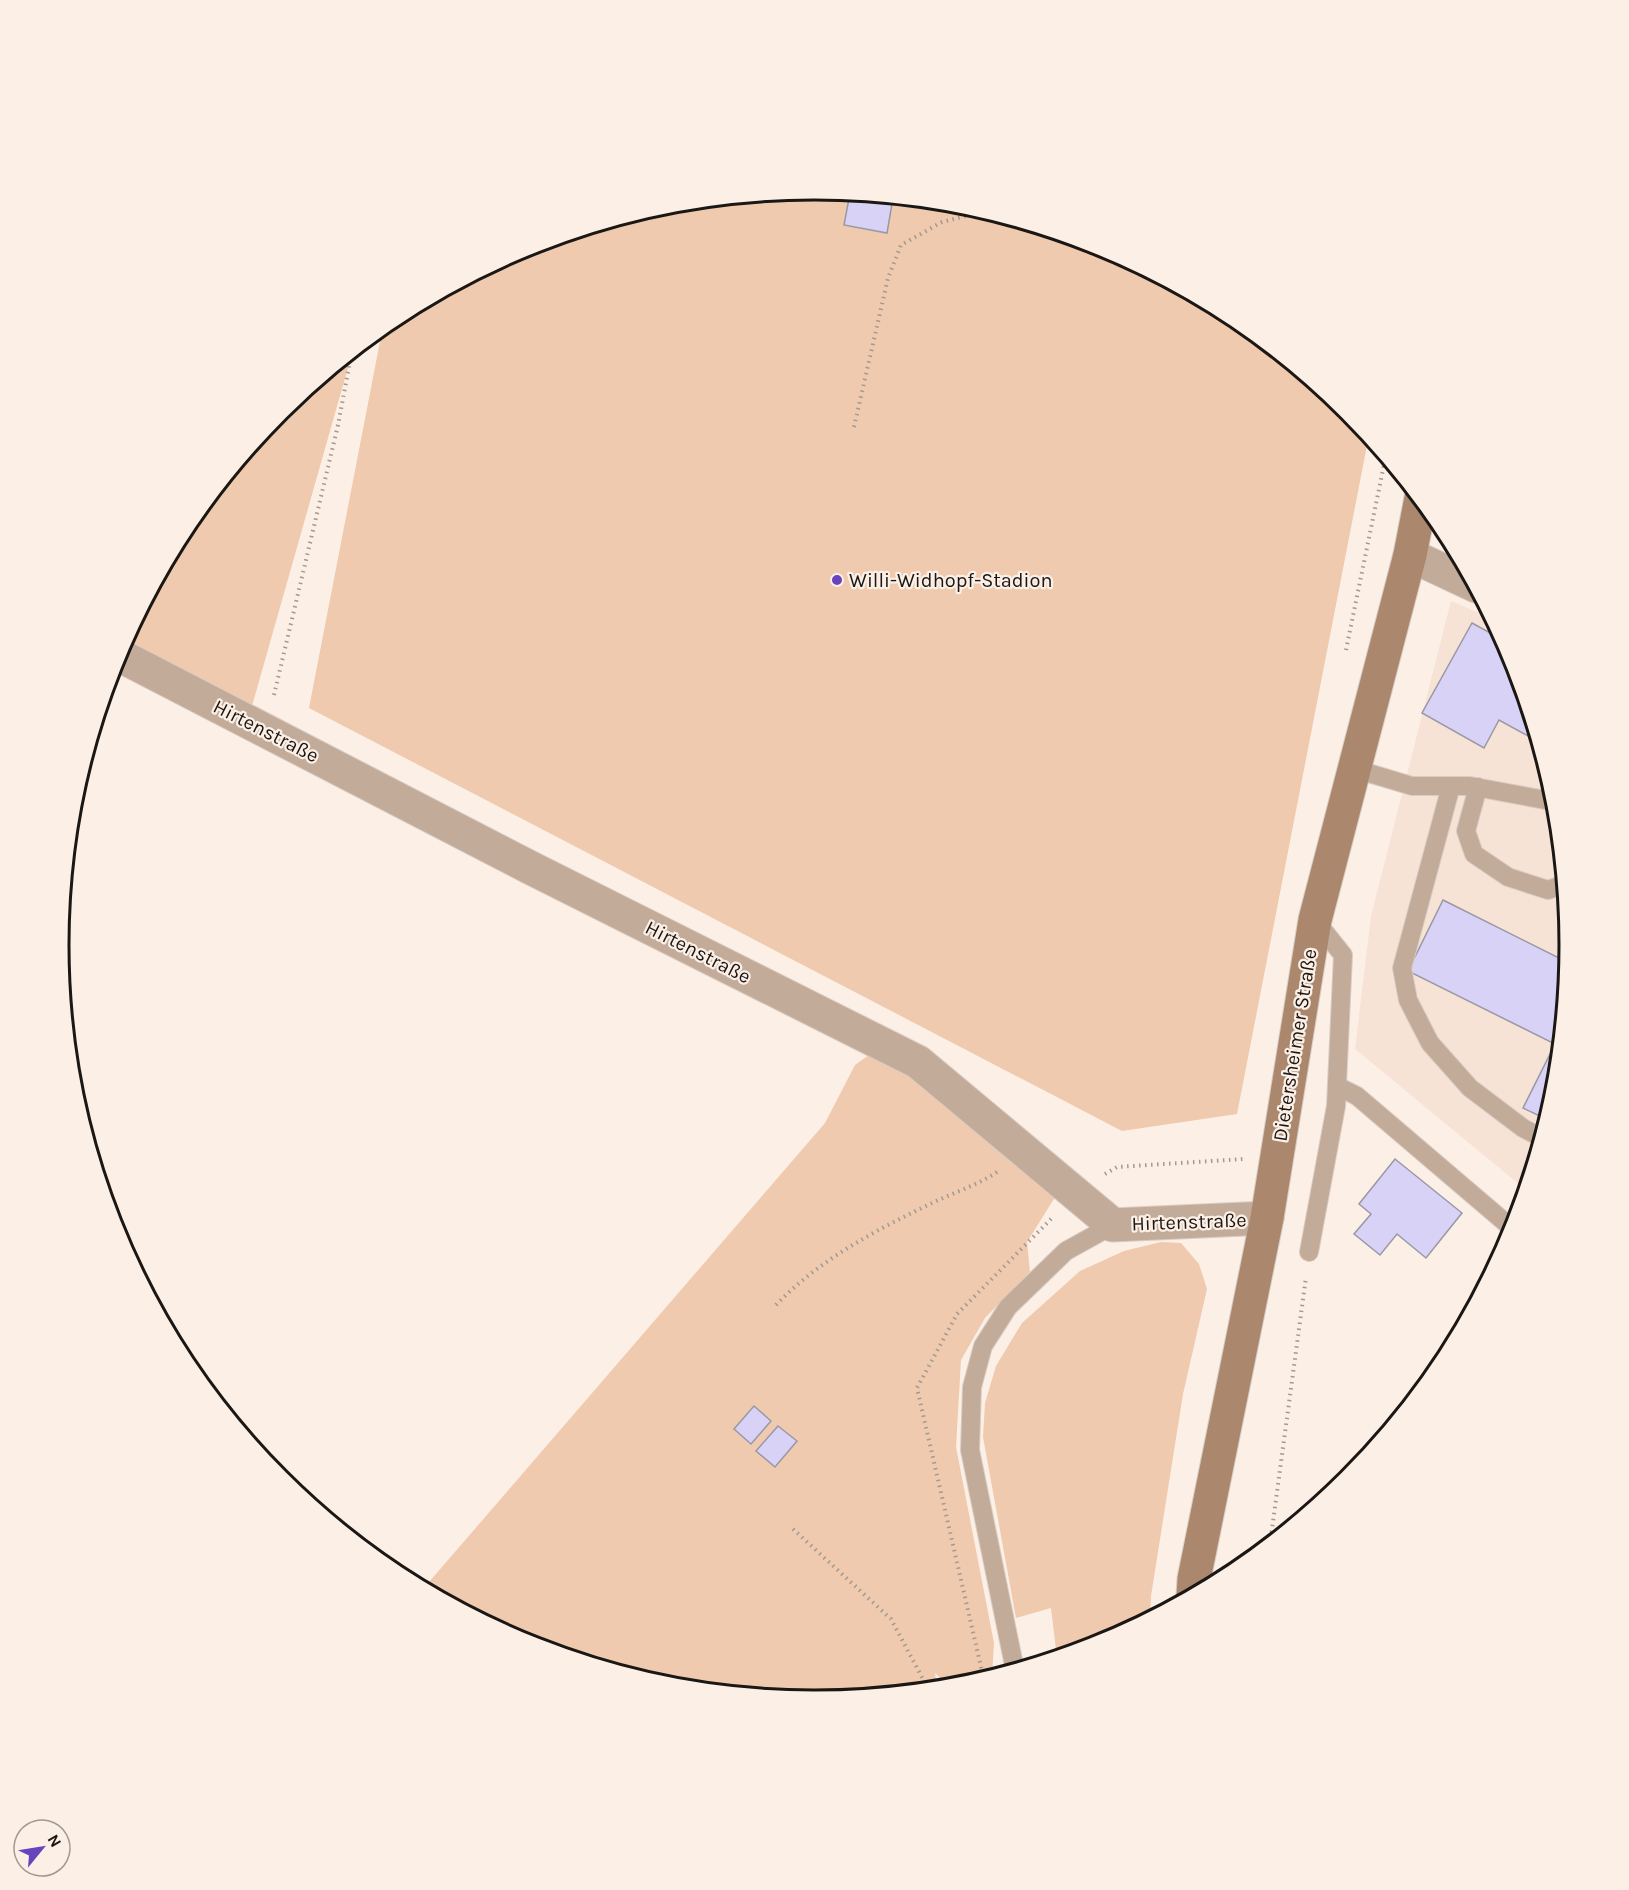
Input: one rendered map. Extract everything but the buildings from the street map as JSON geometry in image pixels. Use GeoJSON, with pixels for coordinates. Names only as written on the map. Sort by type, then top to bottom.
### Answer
{"type":"FeatureCollection","features":[{"type":"Feature","properties":{"kind":"street","name":"Dietersheimer Straße"},"geometry":{"type":"LineString","coordinates":[[1194,1587],[1267,1218],[1315,920],[1410,555],[1419,509]]}},
{"type":"Feature","properties":{"kind":"street"},"geometry":{"type":"LineString","coordinates":[[1410,555],[1465,581]]}},
{"type":"Feature","properties":{"kind":"street","name":"Hirtenstraße"},"geometry":{"type":"LineString","coordinates":[[126,659],[531,868],[918,1062],[1113,1225],[1267,1218]]}},
{"type":"Feature","properties":{"kind":"lane"},"geometry":{"type":"LineString","coordinates":[[1355,769],[1412,786],[1478,787],[1546,800]]}},
{"type":"Feature","properties":{"kind":"lane"},"geometry":{"type":"LineString","coordinates":[[1451,786],[1402,968],[1408,1000],[1430,1043],[1470,1088],[1523,1128],[1536,1135]]}},
{"type":"Feature","properties":{"kind":"lane"},"geometry":{"type":"LineString","coordinates":[[1478,787],[1466,831],[1474,854],[1508,877],[1548,890],[1557,887]]}},
{"type":"Feature","properties":{"kind":"lane"},"geometry":{"type":"LineString","coordinates":[[1309,1252],[1336,1106],[1343,955],[1315,920]]}},
{"type":"Feature","properties":{"kind":"lane"},"geometry":{"type":"LineString","coordinates":[[1337,1086],[1357,1096],[1506,1223]]}},
{"type":"Feature","properties":{"kind":"lane"},"geometry":{"type":"LineString","coordinates":[[1014,1663],[970,1450],[972,1387],[983,1346],[1008,1307],[1066,1251],[1113,1225]]}},
{"type":"Feature","properties":{"kind":"path"},"geometry":{"type":"LineString","coordinates":[[854,427],[888,278],[901,244],[942,222],[967,216]]}},
{"type":"Feature","properties":{"kind":"path"},"geometry":{"type":"LineString","coordinates":[[266,731],[338,424],[350,363]]}},
{"type":"Feature","properties":{"kind":"path"},"geometry":{"type":"LineString","coordinates":[[776,1305],[804,1278],[818,1270],[841,1250],[912,1213],[981,1182],[1014,1160],[1022,1150]]}},
{"type":"Feature","properties":{"kind":"path"},"geometry":{"type":"LineString","coordinates":[[982,1671],[917,1388],[957,1314],[1047,1224],[1073,1192],[1117,1167],[1244,1159]]}},
{"type":"Feature","properties":{"kind":"path"},"geometry":{"type":"LineString","coordinates":[[1271,1533],[1309,1252]]}},
{"type":"Feature","properties":{"kind":"path"},"geometry":{"type":"LineString","coordinates":[[793,1529],[891,1619],[924,1682]]}},
{"type":"Feature","properties":{"kind":"shaded area","name":"Willi-Widhopf-Stadion"},"geometry":{"type":"Polygon","coordinates":[[[814,200],[863,201],[912,206],[1007,225],[1100,256],[1187,299],[1229,325],[1268,354],[1306,385],[1367,445],[1237,1114],[1122,1131],[309,708],[380,340],[442,299],[485,276],[529,256],[622,225],[717,206],[766,201],[814,200]]]}},
{"type":"Feature","properties":{"kind":"shaded area"},"geometry":{"type":"Polygon","coordinates":[[[349,364],[250,713],[131,650],[169,572],[223,491],[287,418],[349,364]]]}},
{"type":"Feature","properties":{"kind":"shaded area"},"geometry":{"type":"Polygon","coordinates":[[[1451,601],[1483,615],[1503,660],[1535,752],[1554,848],[1560,945],[1554,1042],[1535,1138],[1520,1185],[1355,1049],[1371,916],[1451,601]]]}},
{"type":"Feature","properties":{"kind":"shaded area"},"geometry":{"type":"Polygon","coordinates":[[[873,1052],[884,1054],[1057,1194],[1027,1242],[1030,1272],[985,1318],[961,1360],[956,1447],[994,1643],[993,1668],[941,1679],[935,1673],[936,1680],[863,1689],[766,1689],[717,1684],[669,1676],[575,1651],[485,1614],[428,1583],[825,1123],[855,1065],[873,1052]]]}},
{"type":"Feature","properties":{"kind":"shaded area"},"geometry":{"type":"Polygon","coordinates":[[[1161,1242],[1181,1243],[1199,1264],[1207,1289],[1183,1394],[1150,1611],[1100,1634],[1056,1650],[1051,1608],[1016,1618],[983,1437],[985,1403],[996,1366],[1022,1323],[1080,1271],[1124,1251],[1161,1242]]]}},
{"type":"Feature","properties":{"kind":"place","name":"Willi-Widhopf-Stadion"},"geometry":{"type":"Point","coordinates":[837,580]}}]}
